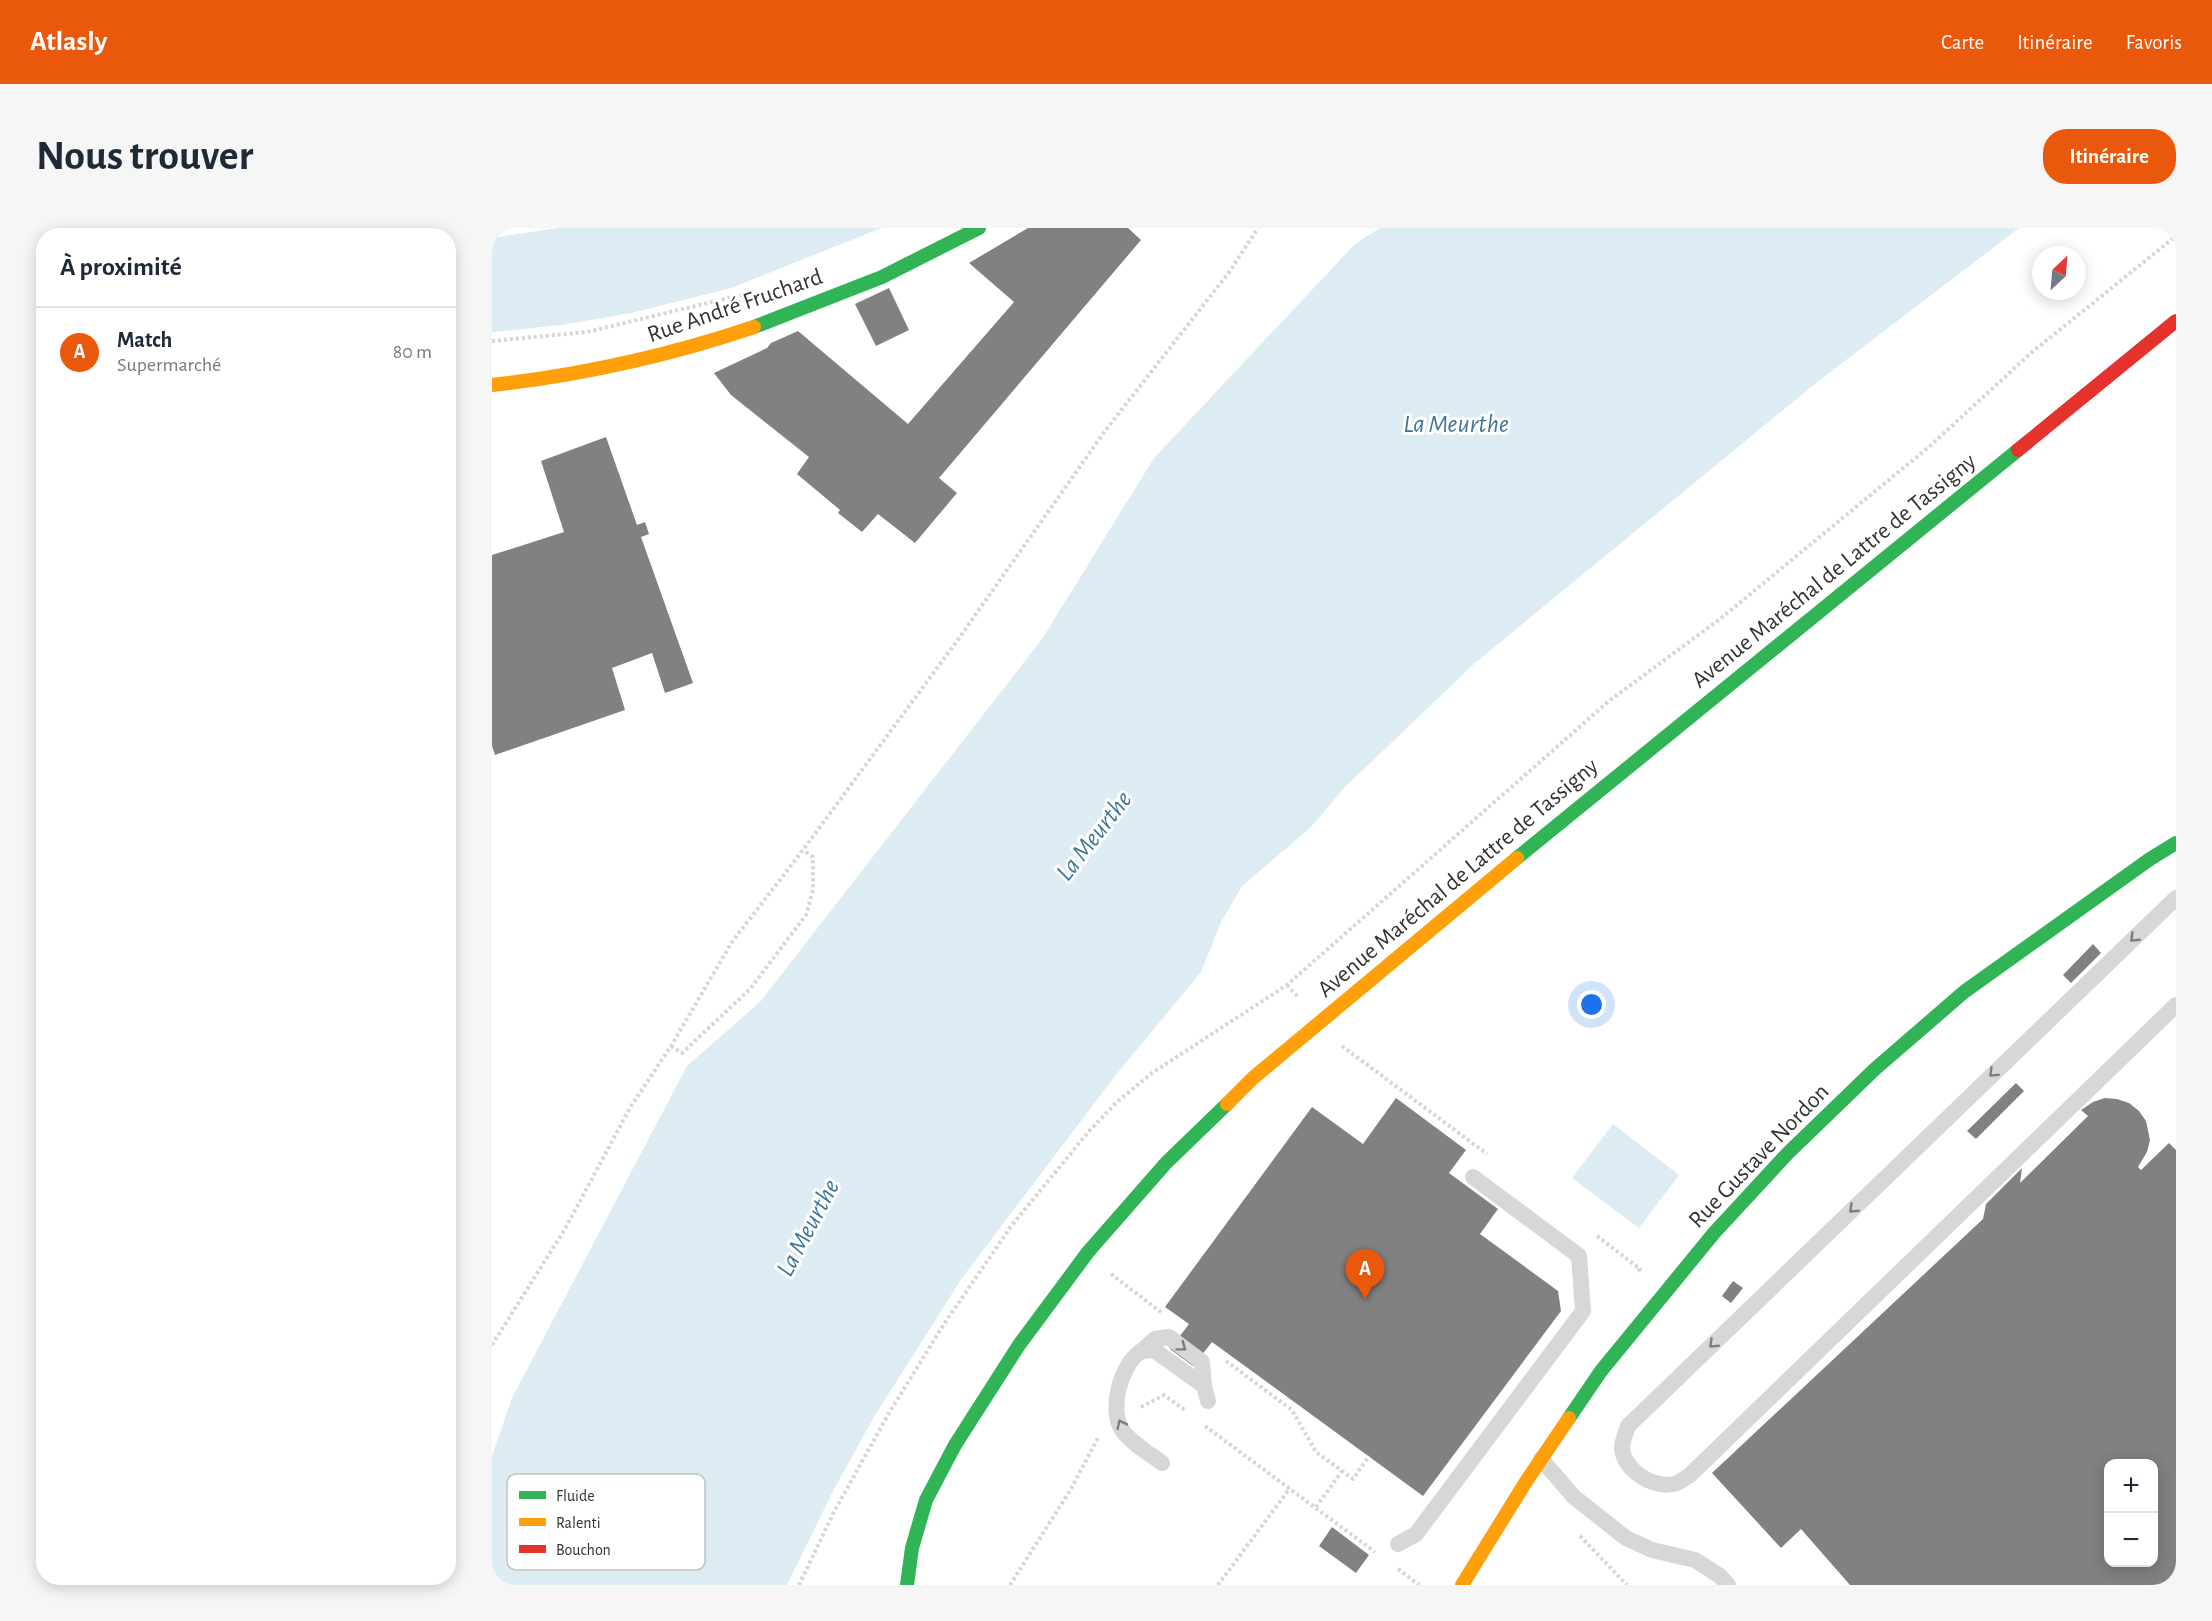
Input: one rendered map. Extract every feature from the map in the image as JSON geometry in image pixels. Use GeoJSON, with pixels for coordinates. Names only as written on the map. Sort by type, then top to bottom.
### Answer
{"type":"FeatureCollection","features":[{"type":"Feature","properties":{"kind":"main road","name":"Rue André Fruchard"},"geometry":{"type":"LineString","coordinates":[[492,385],[573,376],[729,337],[908,266],[979,228]]}},
{"type":"Feature","properties":{"kind":"main road","name":"Avenue Maréchal de Lattre de Tassigny"},"geometry":{"type":"LineString","coordinates":[[907,1585],[912,1548],[926,1500],[955,1444],[1019,1345],[1086,1255],[1166,1163],[1253,1078],[1441,920],[2176,321]]}},
{"type":"Feature","properties":{"kind":"main road","name":"Rue Gustave Nordon"},"geometry":{"type":"LineString","coordinates":[[1462,1585],[1541,1459],[1601,1371],[1714,1233],[1796,1145],[1875,1069],[1965,992],[2150,859],[2176,843]]}},
{"type":"Feature","properties":{"kind":"lane"},"geometry":{"type":"LineString","coordinates":[[2176,898],[1628,1426],[1622,1448],[1629,1467],[1640,1476],[1659,1484],[1675,1484],[1690,1475],[2176,1005]]}},
{"type":"Feature","properties":{"kind":"lane"},"geometry":{"type":"LineString","coordinates":[[1398,1544],[1416,1534],[1583,1311],[1579,1256],[1473,1178]]}},
{"type":"Feature","properties":{"kind":"lane"},"geometry":{"type":"LineString","coordinates":[[1162,1463],[1130,1439],[1117,1420],[1115,1405],[1125,1372],[1142,1351],[1154,1350],[1206,1393]]}},
{"type":"Feature","properties":{"kind":"lane"},"geometry":{"type":"LineString","coordinates":[[1541,1459],[1574,1497],[1626,1538],[1652,1550],[1695,1560],[1720,1576],[1728,1585]]}},
{"type":"Feature","properties":{"kind":"path"},"geometry":{"type":"LineString","coordinates":[[492,1345],[565,1229],[631,1106],[671,1046],[732,942],[957,641],[1105,431],[1230,271],[1258,228]]}},
{"type":"Feature","properties":{"kind":"path"},"geometry":{"type":"LineString","coordinates":[[799,1585],[834,1512],[889,1413],[944,1324],[1012,1225],[1090,1130],[1117,1102],[1152,1073],[1287,985],[1609,701],[1720,619],[1930,446],[2031,353],[2176,236]]}},
{"type":"Feature","properties":{"kind":"path"},"geometry":{"type":"LineString","coordinates":[[492,340],[586,332],[746,293]]}},
{"type":"Feature","properties":{"kind":"path"},"geometry":{"type":"LineString","coordinates":[[671,1046],[682,1053],[750,988],[806,915],[813,890],[813,857],[803,850]]}},
{"type":"Feature","properties":{"kind":"path"},"geometry":{"type":"LineString","coordinates":[[1086,1255],[1172,1320]]}},
{"type":"Feature","properties":{"kind":"path"},"geometry":{"type":"LineString","coordinates":[[1219,1356],[1292,1410],[1316,1452],[1353,1479],[1369,1456]]}},
{"type":"Feature","properties":{"kind":"path"},"geometry":{"type":"LineString","coordinates":[[1010,1585],[1071,1489],[1103,1427],[1164,1395],[1188,1413]]}},
{"type":"Feature","properties":{"kind":"path"},"geometry":{"type":"LineString","coordinates":[[1204,1425],[1377,1554]]}},
{"type":"Feature","properties":{"kind":"path"},"geometry":{"type":"LineString","coordinates":[[1316,1507],[1342,1471]]}},
{"type":"Feature","properties":{"kind":"path"},"geometry":{"type":"LineString","coordinates":[[1218,1585],[1290,1488]]}},
{"type":"Feature","properties":{"kind":"path"},"geometry":{"type":"LineString","coordinates":[[1394,1567],[1419,1585]]}},
{"type":"Feature","properties":{"kind":"water"},"geometry":{"type":"Polygon","coordinates":[[[558,228],[882,228],[731,288],[631,313],[561,325],[492,332],[492,238],[558,228]]]}},
{"type":"Feature","properties":{"kind":"water","name":"La Meurthe"},"geometry":{"type":"Polygon","coordinates":[[[1380,228],[2019,228],[1816,383],[1476,662],[1344,788],[1310,828],[1242,886],[1221,922],[1201,972],[1115,1076],[962,1278],[874,1417],[833,1491],[787,1585],[492,1585],[492,1456],[512,1398],[687,1066],[760,1002],[1042,639],[1154,458],[1355,244],[1380,228]]]}},
{"type":"Feature","properties":{"kind":"water"},"geometry":{"type":"Polygon","coordinates":[[[1613,1124],[1679,1175],[1639,1228],[1572,1178],[1613,1124]]]}},
{"type":"Feature","properties":{"kind":"building"},"geometry":{"type":"Polygon","coordinates":[[[1028,228],[1128,228],[1141,240],[939,478],[957,493],[915,543],[878,514],[862,532],[838,513],[840,510],[797,474],[809,457],[731,395],[714,373],[798,331],[908,424],[1014,302],[969,263],[1028,228]]]}},
{"type":"Feature","properties":{"kind":"building"},"geometry":{"type":"Polygon","coordinates":[[[889,288],[909,330],[876,346],[855,304],[889,288]]]}},
{"type":"Feature","properties":{"kind":"building"},"geometry":{"type":"Polygon","coordinates":[[[606,437],[637,525],[645,522],[649,534],[641,537],[693,683],[665,693],[652,653],[612,668],[625,710],[495,755],[492,746],[492,555],[564,532],[541,461],[606,437]]]}},
{"type":"Feature","properties":{"kind":"building"},"geometry":{"type":"Polygon","coordinates":[[[2093,944],[2101,953],[2071,983],[2063,975],[2093,944]]]}},
{"type":"Feature","properties":{"kind":"building"},"geometry":{"type":"Polygon","coordinates":[[[2016,1083],[2024,1091],[1976,1139],[1967,1131],[2016,1083]]]}},
{"type":"Feature","properties":{"kind":"building"},"geometry":{"type":"Polygon","coordinates":[[[1396,1098],[1466,1150],[1449,1173],[1498,1209],[1480,1234],[1558,1291],[1561,1311],[1423,1496],[1212,1342],[1193,1366],[1170,1349],[1189,1324],[1165,1307],[1312,1107],[1363,1144],[1396,1098]]]}},
{"type":"Feature","properties":{"kind":"building"},"geometry":{"type":"Polygon","coordinates":[[[2105,1098],[2129,1103],[2139,1111],[2146,1121],[2150,1140],[2147,1152],[2138,1167],[2141,1170],[2169,1143],[2176,1150],[2176,1585],[1850,1585],[1801,1529],[1781,1548],[1712,1473],[1983,1219],[1986,1204],[2022,1168],[2020,1183],[2088,1116],[2081,1110],[2105,1098]]]}},
{"type":"Feature","properties":{"kind":"building"},"geometry":{"type":"Polygon","coordinates":[[[1733,1281],[1743,1288],[1731,1303],[1722,1296],[1733,1281]]]}},
{"type":"Feature","properties":{"kind":"building"},"geometry":{"type":"Polygon","coordinates":[[[1332,1527],[1369,1555],[1356,1573],[1319,1546],[1332,1527]]]}},
{"type":"Feature","properties":{"kind":"traffic: fast"},"geometry":{"type":"LineString","coordinates":[[754,327],[882,277],[979,228]]}},
{"type":"Feature","properties":{"kind":"traffic: fast"},"geometry":{"type":"LineString","coordinates":[[1517,858],[2018,450]]}},
{"type":"Feature","properties":{"kind":"traffic: fast"},"geometry":{"type":"LineString","coordinates":[[1569,1418],[1601,1371],[1714,1233],[1788,1153],[1875,1069],[1964,992],[2150,859],[2176,843]]}},
{"type":"Feature","properties":{"kind":"traffic: fast"},"geometry":{"type":"LineString","coordinates":[[907,1585],[912,1548],[926,1500],[955,1445],[1019,1345],[1088,1252],[1166,1163],[1227,1104]]}},
{"type":"Feature","properties":{"kind":"traffic: slow"},"geometry":{"type":"LineString","coordinates":[[492,385],[559,376],[624,363],[689,347],[754,327]]}},
{"type":"Feature","properties":{"kind":"traffic: slow"},"geometry":{"type":"LineString","coordinates":[[1227,1104],[1253,1078],[1517,858]]}},
{"type":"Feature","properties":{"kind":"traffic: slow"},"geometry":{"type":"LineString","coordinates":[[1462,1585],[1527,1480],[1569,1418]]}},
{"type":"Feature","properties":{"kind":"traffic: jam"},"geometry":{"type":"LineString","coordinates":[[2018,450],[2176,321]]}},
{"type":"Feature","properties":{"kind":"place","name":"Match"},"geometry":{"type":"Point","coordinates":[1365,1299]}}]}
